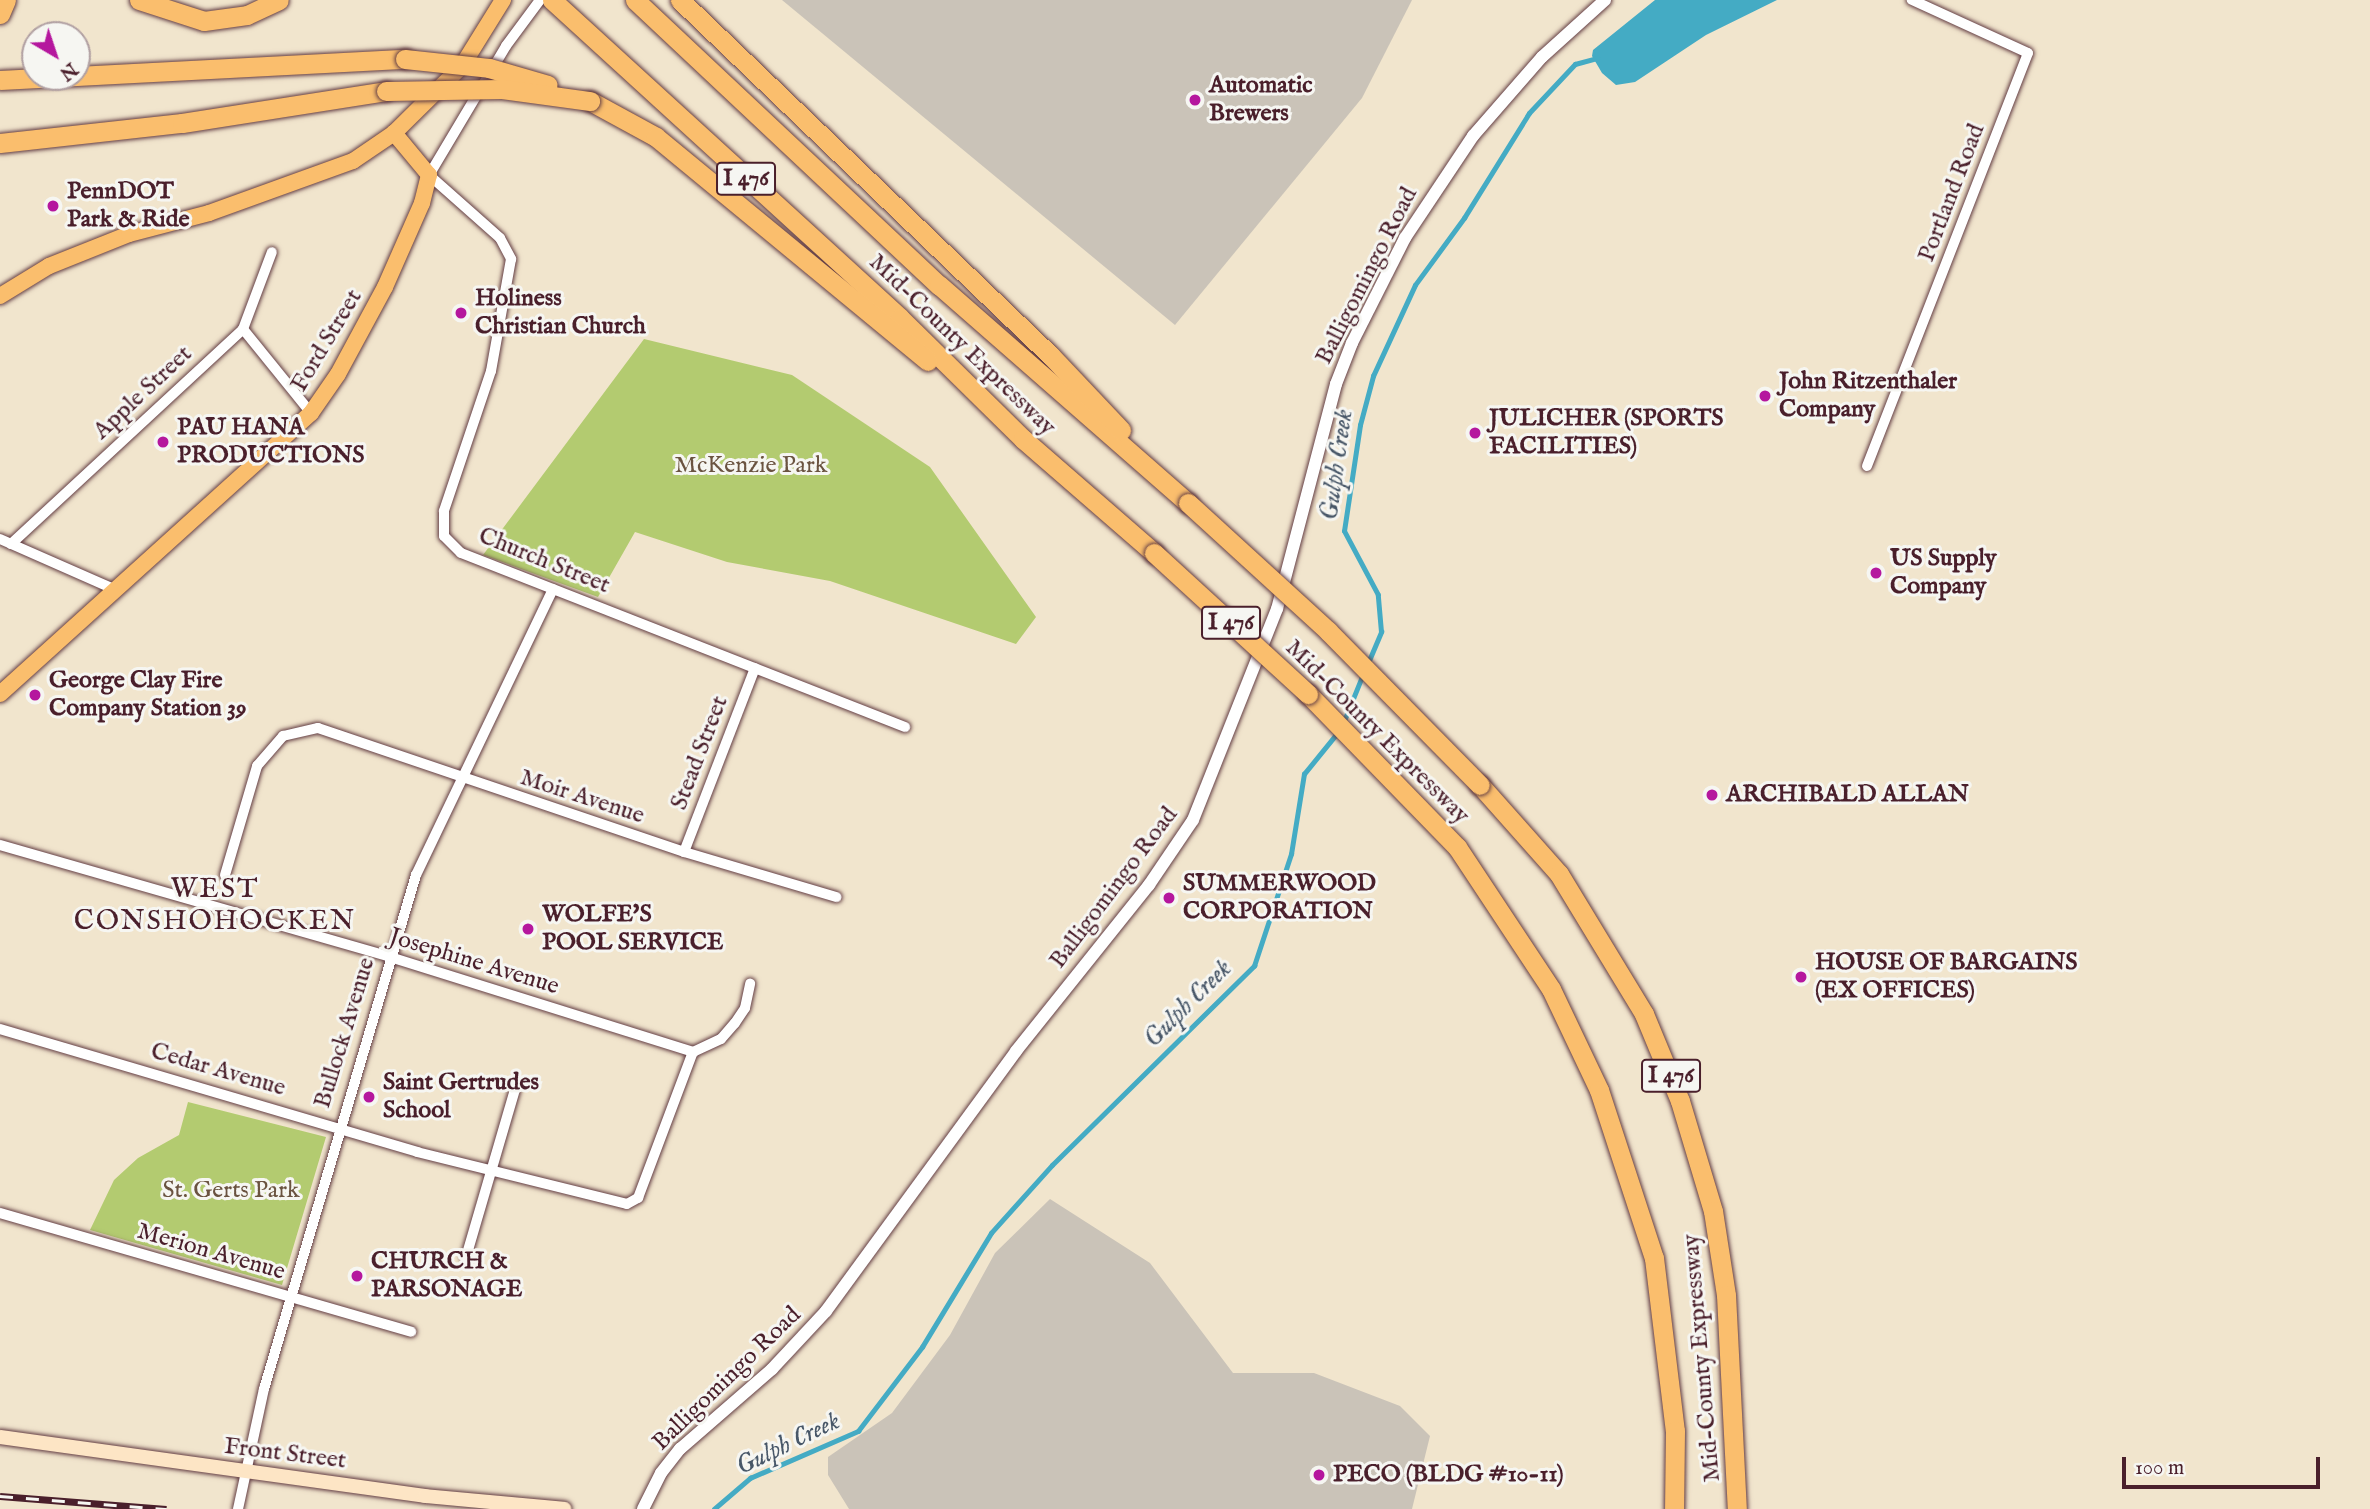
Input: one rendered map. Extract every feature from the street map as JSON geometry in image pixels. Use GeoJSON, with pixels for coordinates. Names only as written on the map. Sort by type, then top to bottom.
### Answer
{"type":"FeatureCollection","features":[{"type":"Feature","properties":{"kind":"highway"},"geometry":{"type":"LineString","coordinates":[[0,14],[6,0]]}},
{"type":"Feature","properties":{"kind":"highway"},"geometry":{"type":"LineString","coordinates":[[139,0],[204,21],[247,15],[279,0]]}},
{"type":"Feature","properties":{"kind":"highway","name":"Mid-County Expressway"},"geometry":{"type":"LineString","coordinates":[[552,0],[900,317],[1023,439],[1154,553],[1339,724],[1457,847],[1551,989],[1599,1090],[1624,1155],[1654,1258],[1675,1431],[1674,1509]]}},
{"type":"Feature","properties":{"kind":"highway","name":"Mid-County Expressway"},"geometry":{"type":"LineString","coordinates":[[635,0],[939,285],[1188,503],[1328,631],[1480,785],[1559,874],[1644,1014],[1664,1058],[1713,1211],[1735,1418],[1737,1509]]}},
{"type":"Feature","properties":{"kind":"highway"},"geometry":{"type":"LineString","coordinates":[[680,0],[1052,356],[1188,503]]}},
{"type":"Feature","properties":{"kind":"highway"},"geometry":{"type":"LineString","coordinates":[[91,79],[405,59],[489,68],[590,101],[656,137],[1023,439]]}},
{"type":"Feature","properties":{"kind":"highway"},"geometry":{"type":"LineString","coordinates":[[0,80],[21,80]]}},
{"type":"Feature","properties":{"kind":"highway"},"geometry":{"type":"LineString","coordinates":[[0,91],[21,87]]}},
{"type":"Feature","properties":{"kind":"highway"},"geometry":{"type":"LineString","coordinates":[[0,143],[183,122],[386,91],[502,89],[590,101]]}},
{"type":"Feature","properties":{"kind":"main road"},"geometry":{"type":"LineString","coordinates":[[0,296],[49,266],[129,234],[209,213],[353,161],[394,133],[462,66],[503,0]]}},
{"type":"Feature","properties":{"kind":"main road","name":"Church Street"},"geometry":{"type":"LineString","coordinates":[[394,133],[429,175]]}},
{"type":"Feature","properties":{"kind":"main road","name":"Ford Street"},"geometry":{"type":"LineString","coordinates":[[0,694],[311,413],[338,374],[385,287],[422,203],[429,175]]}},
{"type":"Feature","properties":{"kind":"main road","name":"Front Street"},"geometry":{"type":"LineString","coordinates":[[0,1437],[106,1455],[425,1496],[564,1509]]}},
{"type":"Feature","properties":{"kind":"street","name":"Ford Street"},"geometry":{"type":"LineString","coordinates":[[429,175],[506,46],[540,0]]}},
{"type":"Feature","properties":{"kind":"street","name":"Balligomingo Road"},"geometry":{"type":"LineString","coordinates":[[643,1509],[661,1473],[681,1449],[772,1369],[826,1311],[1016,1051],[1149,886],[1193,821],[1277,610],[1336,384],[1358,331],[1405,238],[1473,136],[1542,57],[1605,0]]}},
{"type":"Feature","properties":{"kind":"street","name":"Portland Road"},"geometry":{"type":"LineString","coordinates":[[1867,466],[2028,52],[1912,0]]}},
{"type":"Feature","properties":{"kind":"street","name":"Church Street"},"geometry":{"type":"LineString","coordinates":[[429,175],[500,238],[511,259],[491,371],[444,511],[444,536],[461,553],[905,727]]}},
{"type":"Feature","properties":{"kind":"street","name":"Apple Street"},"geometry":{"type":"LineString","coordinates":[[11,544],[243,329],[272,252]]}},
{"type":"Feature","properties":{"kind":"street"},"geometry":{"type":"LineString","coordinates":[[243,329],[311,413]]}},
{"type":"Feature","properties":{"kind":"street"},"geometry":{"type":"LineString","coordinates":[[0,539],[116,590]]}},
{"type":"Feature","properties":{"kind":"street","name":"Bullock Avenue"},"geometry":{"type":"LineString","coordinates":[[238,1507],[290,1297],[416,875],[459,778],[553,589]]}},
{"type":"Feature","properties":{"kind":"street","name":"Stead Street"},"geometry":{"type":"LineString","coordinates":[[684,852],[755,668]]}},
{"type":"Feature","properties":{"kind":"street","name":"Moir Avenue"},"geometry":{"type":"LineString","coordinates":[[225,875],[257,766],[283,736],[318,728],[459,778],[684,852],[836,897]]}},
{"type":"Feature","properties":{"kind":"street","name":"Josephine Avenue"},"geometry":{"type":"LineString","coordinates":[[0,845],[390,957],[693,1052]]}},
{"type":"Feature","properties":{"kind":"street"},"geometry":{"type":"LineString","coordinates":[[693,1052],[721,1039],[735,1023],[745,1008],[750,984]]}},
{"type":"Feature","properties":{"kind":"street","name":"Cedar Avenue"},"geometry":{"type":"LineString","coordinates":[[0,1030],[488,1171],[627,1203],[638,1198],[693,1052]]}},
{"type":"Feature","properties":{"kind":"street"},"geometry":{"type":"LineString","coordinates":[[466,1256],[488,1171],[515,1089]]}},
{"type":"Feature","properties":{"kind":"street","name":"Merion Avenue"},"geometry":{"type":"LineString","coordinates":[[0,1213],[411,1332]]}},
{"type":"Feature","properties":{"kind":"shaded area"},"geometry":{"type":"Polygon","coordinates":[[[782,0],[1412,0],[1362,98],[1175,325],[782,0]]]}},
{"type":"Feature","properties":{"kind":"shaded area"},"geometry":{"type":"Polygon","coordinates":[[[1050,1199],[1150,1263],[1233,1373],[1314,1373],[1400,1406],[1430,1436],[1412,1509],[849,1509],[828,1475],[828,1457],[892,1413],[950,1335],[995,1253],[1050,1199]]]}},
{"type":"Feature","properties":{"kind":"green space","name":"McKenzie Park"},"geometry":{"type":"Polygon","coordinates":[[[644,339],[792,375],[930,467],[1036,617],[1016,644],[830,581],[727,562],[635,532],[598,597],[483,555],[644,339]]]}},
{"type":"Feature","properties":{"kind":"green space","name":"St. Gerts Park"},"geometry":{"type":"Polygon","coordinates":[[[188,1102],[326,1137],[282,1285],[90,1230],[114,1180],[138,1158],[179,1135],[188,1102]]]}},
{"type":"Feature","properties":{"kind":"water"},"geometry":{"type":"Polygon","coordinates":[[[1655,0],[1777,0],[1706,35],[1635,82],[1616,85],[1602,73],[1592,56],[1593,50],[1655,0]]]}},
{"type":"Feature","properties":{"kind":"waterway","name":"Gulph Creek"},"geometry":{"type":"LineString","coordinates":[[1368,663],[1381,632],[1378,595],[1344,531],[1360,425],[1373,376],[1415,285],[1464,218],[1529,113],[1575,64],[1597,58]]}},
{"type":"Feature","properties":{"kind":"waterway","name":"Gulph Creek"},"geometry":{"type":"LineString","coordinates":[[1344,721],[1363,674]]}},
{"type":"Feature","properties":{"kind":"waterway","name":"Gulph Creek"},"geometry":{"type":"LineString","coordinates":[[714,1509],[750,1478],[858,1431],[922,1347],[991,1233],[1052,1165],[1254,966],[1291,854],[1304,774],[1338,732]]}},
{"type":"Feature","properties":{"kind":"railway"},"geometry":{"type":"LineString","coordinates":[[0,1496],[166,1509]]}},
{"type":"Feature","properties":{"kind":"place","name":"Automatic Brewers"},"geometry":{"type":"Point","coordinates":[1195,100]}},
{"type":"Feature","properties":{"kind":"place","name":"PennDOT Park & Ride"},"geometry":{"type":"Point","coordinates":[53,206]}},
{"type":"Feature","properties":{"kind":"place","name":"Holiness Christian Church"},"geometry":{"type":"Point","coordinates":[461,313]}},
{"type":"Feature","properties":{"kind":"place","name":"John Ritzenthaler Company"},"geometry":{"type":"Point","coordinates":[1765,396]}},
{"type":"Feature","properties":{"kind":"place","name":"JULICHER (SPORTS FACILITIES)"},"geometry":{"type":"Point","coordinates":[1475,433]}},
{"type":"Feature","properties":{"kind":"place","name":"PAU HANA PRODUCTIONS"},"geometry":{"type":"Point","coordinates":[163,442]}},
{"type":"Feature","properties":{"kind":"place","name":"US Supply Company"},"geometry":{"type":"Point","coordinates":[1876,573]}},
{"type":"Feature","properties":{"kind":"place","name":"George Clay Fire Company Station 39"},"geometry":{"type":"Point","coordinates":[35,695]}},
{"type":"Feature","properties":{"kind":"place","name":"ARCHIBALD ALLAN"},"geometry":{"type":"Point","coordinates":[1712,795]}},
{"type":"Feature","properties":{"kind":"place","name":"SUMMERWOOD CORPORATION"},"geometry":{"type":"Point","coordinates":[1169,898]}},
{"type":"Feature","properties":{"kind":"place","name":"WOLFE'S POOL SERVICE"},"geometry":{"type":"Point","coordinates":[528,929]}},
{"type":"Feature","properties":{"kind":"place","name":"HOUSE OF BARGAINS (EX OFFICES)"},"geometry":{"type":"Point","coordinates":[1801,977]}},
{"type":"Feature","properties":{"kind":"place","name":"Saint Gertrudes School"},"geometry":{"type":"Point","coordinates":[369,1097]}},
{"type":"Feature","properties":{"kind":"place","name":"CHURCH & PARSONAGE"},"geometry":{"type":"Point","coordinates":[357,1276]}},
{"type":"Feature","properties":{"kind":"place","name":"PECO (BLDG #10-11)"},"geometry":{"type":"Point","coordinates":[1319,1475]}},
{"type":"Feature","properties":{"kind":"district","name":"WEST CONSHOHOCKEN"},"geometry":{"type":"Point","coordinates":[215,906]}}]}
